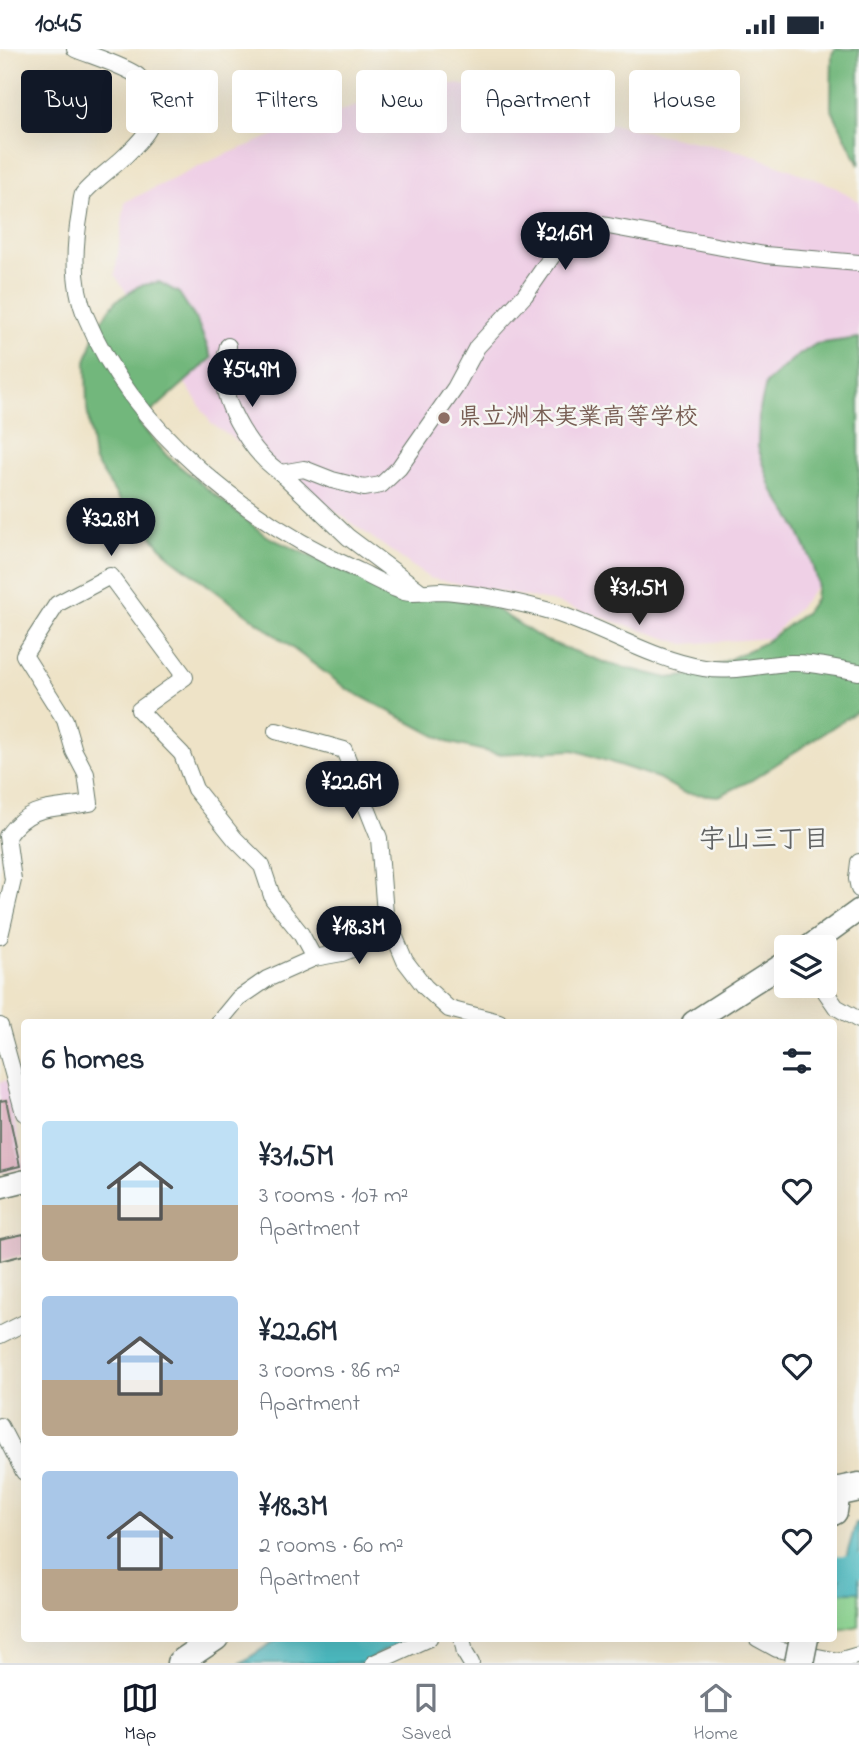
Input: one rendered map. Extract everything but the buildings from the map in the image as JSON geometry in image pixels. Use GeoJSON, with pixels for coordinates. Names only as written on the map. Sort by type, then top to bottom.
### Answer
{"type":"FeatureCollection","features":[{"type":"Feature","properties":{"kind":"highway"},"geometry":{"type":"LineString","coordinates":[[799,1663],[803,1642]]}},
{"type":"Feature","properties":{"kind":"main road"},"geometry":{"type":"LineString","coordinates":[[179,1663],[210,1642]]}},
{"type":"Feature","properties":{"kind":"street"},"geometry":{"type":"LineString","coordinates":[[75,49],[137,75],[147,86],[153,115],[148,129],[126,155],[82,195],[76,232],[79,300],[114,371],[149,416],[236,501],[295,540],[407,593],[444,591],[507,600],[550,611],[701,668],[721,670],[794,663],[859,672]]}},
{"type":"Feature","properties":{"kind":"street"},"geometry":{"type":"LineString","coordinates":[[281,473],[304,469],[364,488],[381,485],[399,468],[455,387],[477,347],[525,295],[573,226],[581,221],[765,255],[859,263]]}},
{"type":"Feature","properties":{"kind":"street"},"geometry":{"type":"LineString","coordinates":[[228,346],[223,373],[228,404],[268,464],[281,473],[348,537],[420,591]]}},
{"type":"Feature","properties":{"kind":"street"},"geometry":{"type":"LineString","coordinates":[[0,936],[13,880],[7,836],[18,821],[36,811],[90,803],[86,774],[74,751],[65,720],[24,655],[57,604],[110,576],[185,677],[139,710],[182,754],[195,789],[262,866],[273,899],[301,933],[314,958]]}},
{"type":"Feature","properties":{"kind":"street"},"geometry":{"type":"LineString","coordinates":[[276,731],[344,750],[379,838],[385,914],[405,961],[425,987],[449,1009],[487,1019]]}},
{"type":"Feature","properties":{"kind":"street"},"geometry":{"type":"LineString","coordinates":[[859,862],[859,889]]}},
{"type":"Feature","properties":{"kind":"street"},"geometry":{"type":"LineString","coordinates":[[825,935],[859,910]]}},
{"type":"Feature","properties":{"kind":"street"},"geometry":{"type":"LineString","coordinates":[[221,1019],[238,999],[267,979],[314,958],[342,953],[392,933]]}},
{"type":"Feature","properties":{"kind":"street"},"geometry":{"type":"LineString","coordinates":[[698,1019],[774,970]]}},
{"type":"Feature","properties":{"kind":"street"},"geometry":{"type":"LineString","coordinates":[[830,998],[836,1007],[859,1020]]}},
{"type":"Feature","properties":{"kind":"street"},"geometry":{"type":"LineString","coordinates":[[0,1026],[21,1102]]}},
{"type":"Feature","properties":{"kind":"street"},"geometry":{"type":"LineString","coordinates":[[0,1187],[21,1182]]}},
{"type":"Feature","properties":{"kind":"street"},"geometry":{"type":"LineString","coordinates":[[0,1335],[21,1324]]}},
{"type":"Feature","properties":{"kind":"street"},"geometry":{"type":"LineString","coordinates":[[0,1426],[21,1466]]}},
{"type":"Feature","properties":{"kind":"street"},"geometry":{"type":"LineString","coordinates":[[374,1663],[420,1642]]}},
{"type":"Feature","properties":{"kind":"street"},"geometry":{"type":"LineString","coordinates":[[463,1642],[471,1663]]}},
{"type":"Feature","properties":{"kind":"street"},"geometry":{"type":"LineString","coordinates":[[764,1642],[777,1649],[837,1662],[859,1655]]}},
{"type":"Feature","properties":{"kind":"shaded area"},"geometry":{"type":"Polygon","coordinates":[[[447,83],[461,85],[461,133],[615,133],[615,125],[629,128],[629,133],[654,133],[744,152],[831,185],[859,201],[859,473],[847,542],[808,597],[770,638],[684,644],[555,602],[429,578],[211,423],[115,275],[125,202],[217,158],[279,133],[342,133],[342,111],[356,106],[356,133],[447,133],[447,83]]]}},
{"type":"Feature","properties":{"kind":"shaded area"},"geometry":{"type":"Polygon","coordinates":[[[7,1080],[21,1152],[21,1169],[0,1173],[0,1082],[7,1080]]]}},
{"type":"Feature","properties":{"kind":"green space"},"geometry":{"type":"Polygon","coordinates":[[[835,49],[859,49],[859,165],[831,108],[832,54],[835,49]]]}},
{"type":"Feature","properties":{"kind":"green space"},"geometry":{"type":"Polygon","coordinates":[[[159,282],[179,293],[197,321],[212,358],[139,423],[167,456],[266,536],[406,600],[447,597],[494,608],[544,640],[609,664],[668,678],[696,675],[764,643],[806,612],[815,599],[817,582],[810,557],[794,522],[772,489],[758,447],[759,414],[766,383],[793,359],[816,344],[859,338],[859,710],[752,780],[719,796],[684,793],[658,778],[574,750],[497,754],[447,742],[347,689],[169,556],[119,499],[94,460],[87,408],[86,362],[98,325],[116,301],[139,286],[159,282]]]}},
{"type":"Feature","properties":{"kind":"green space"},"geometry":{"type":"Polygon","coordinates":[[[859,1588],[859,1626],[837,1630],[837,1592],[859,1588]]]}},
{"type":"Feature","properties":{"kind":"water"},"geometry":{"type":"Polygon","coordinates":[[[856,1523],[859,1523],[859,1592],[837,1592],[856,1523]]]}},
{"type":"Feature","properties":{"kind":"water"},"geometry":{"type":"Polygon","coordinates":[[[273,1642],[404,1642],[363,1663],[241,1663],[273,1642]]]}},
{"type":"Feature","properties":{"kind":"waterway"},"geometry":{"type":"LineString","coordinates":[[837,1567],[859,1566]]}},
{"type":"Feature","properties":{"kind":"place","name":"県立洲本実業高等学校"},"geometry":{"type":"Point","coordinates":[444,418]}},
{"type":"Feature","properties":{"kind":"district","name":"宇山三丁目"},"geometry":{"type":"Point","coordinates":[764,841]}}]}
